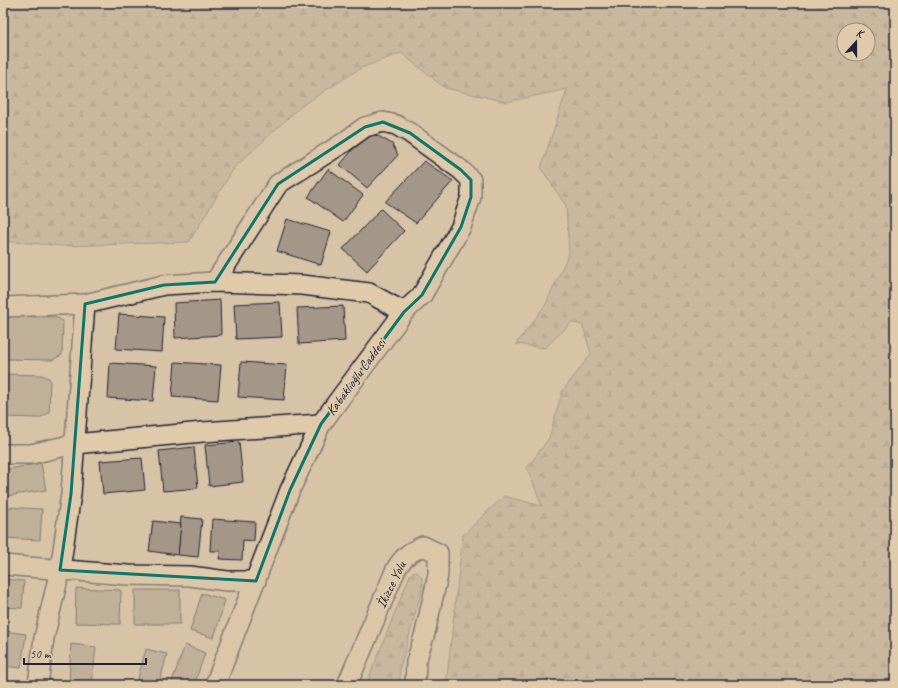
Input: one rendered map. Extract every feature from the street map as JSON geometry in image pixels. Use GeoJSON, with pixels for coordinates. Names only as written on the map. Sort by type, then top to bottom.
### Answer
{"type":"FeatureCollection","features":[{"type":"Feature","properties":{"kind":"street","name":"Kabaklıoğlu Caddesi"},"geometry":{"type":"LineString","coordinates":[[215,282],[278,184],[343,143],[365,127],[383,122],[396,125],[410,133],[461,170],[471,180],[471,198],[461,227],[422,295],[404,312],[321,424],[290,490],[215,685]]}},
{"type":"Feature","properties":{"kind":"street"},"geometry":{"type":"LineString","coordinates":[[3,307],[85,304],[164,285],[215,282],[302,285],[368,293],[404,312]]}},
{"type":"Feature","properties":{"kind":"street"},"geometry":{"type":"LineString","coordinates":[[38,685],[44,638],[60,570],[71,494],[85,304]]}},
{"type":"Feature","properties":{"kind":"street"},"geometry":{"type":"LineString","coordinates":[[3,454],[31,454],[74,444],[203,432],[321,424]]}},
{"type":"Feature","properties":{"kind":"street","name":"İkizce Yolu"},"geometry":{"type":"LineString","coordinates":[[347,685],[396,569],[402,559],[409,553],[424,546],[438,553],[438,575],[425,633],[416,662],[415,685]]}},
{"type":"Feature","properties":{"kind":"street"},"geometry":{"type":"LineString","coordinates":[[3,565],[128,575],[190,576],[227,581],[256,581]]}},
{"type":"Feature","properties":{"kind":"highlighted area"},"geometry":{"type":"Polygon","coordinates":[[[383,122],[410,133],[461,170],[471,180],[471,197],[461,227],[422,295],[404,312],[321,424],[290,490],[256,581],[60,570],[71,494],[85,304],[164,285],[215,282],[278,184],[365,127],[383,122]]]}},
{"type":"Feature","properties":{"kind":"green space"},"geometry":{"type":"Polygon","coordinates":[[[3,3],[895,3],[895,685],[446,685],[463,535],[504,496],[542,506],[527,468],[549,438],[562,392],[591,354],[583,326],[572,322],[545,348],[516,344],[546,304],[569,253],[566,206],[541,168],[567,89],[507,102],[445,88],[401,53],[361,68],[301,106],[234,168],[189,242],[64,246],[3,241],[3,3]]]}},
{"type":"Feature","properties":{"kind":"green space"},"geometry":{"type":"Polygon","coordinates":[[[414,571],[422,578],[423,586],[400,668],[400,685],[366,685],[410,575],[414,571]]]}},
{"type":"Feature","properties":{"kind":"building"},"geometry":{"type":"Polygon","coordinates":[[[367,132],[392,144],[398,155],[367,188],[340,165],[367,132]]]}},
{"type":"Feature","properties":{"kind":"building"},"geometry":{"type":"Polygon","coordinates":[[[424,161],[453,181],[416,223],[385,202],[424,161]]]}},
{"type":"Feature","properties":{"kind":"building"},"geometry":{"type":"Polygon","coordinates":[[[328,169],[363,195],[343,222],[308,197],[328,169]]]}},
{"type":"Feature","properties":{"kind":"building"},"geometry":{"type":"Polygon","coordinates":[[[381,209],[404,231],[367,271],[343,249],[381,209]]]}},
{"type":"Feature","properties":{"kind":"building"},"geometry":{"type":"Polygon","coordinates":[[[287,219],[331,232],[321,265],[277,251],[287,219]]]}},
{"type":"Feature","properties":{"kind":"building"},"geometry":{"type":"Polygon","coordinates":[[[220,300],[221,335],[175,338],[174,303],[220,300]]]}},
{"type":"Feature","properties":{"kind":"building"},"geometry":{"type":"Polygon","coordinates":[[[280,302],[282,337],[236,339],[234,304],[280,302]]]}},
{"type":"Feature","properties":{"kind":"building"},"geometry":{"type":"Polygon","coordinates":[[[343,306],[345,341],[299,344],[297,308],[343,306]]]}},
{"type":"Feature","properties":{"kind":"building"},"geometry":{"type":"Polygon","coordinates":[[[119,314],[164,317],[162,352],[116,349],[119,314]]]}},
{"type":"Feature","properties":{"kind":"building"},"geometry":{"type":"Polygon","coordinates":[[[3,316],[55,317],[63,321],[62,355],[52,360],[3,359],[3,316]]]}},
{"type":"Feature","properties":{"kind":"building"},"geometry":{"type":"Polygon","coordinates":[[[175,362],[221,365],[218,400],[172,397],[175,362]]]}},
{"type":"Feature","properties":{"kind":"building"},"geometry":{"type":"Polygon","coordinates":[[[241,362],[287,365],[284,400],[238,397],[241,362]]]}},
{"type":"Feature","properties":{"kind":"building"},"geometry":{"type":"Polygon","coordinates":[[[110,363],[156,366],[153,401],[108,398],[110,363]]]}},
{"type":"Feature","properties":{"kind":"building"},"geometry":{"type":"Polygon","coordinates":[[[3,374],[42,375],[50,379],[49,413],[39,418],[3,417],[3,374]]]}},
{"type":"Feature","properties":{"kind":"building"},"geometry":{"type":"Polygon","coordinates":[[[239,442],[243,482],[209,486],[205,445],[239,442]]]}},
{"type":"Feature","properties":{"kind":"building"},"geometry":{"type":"Polygon","coordinates":[[[194,447],[198,488],[163,491],[159,451],[194,447]]]}},
{"type":"Feature","properties":{"kind":"building"},"geometry":{"type":"Polygon","coordinates":[[[142,458],[145,490],[103,494],[100,461],[142,458]]]}},
{"type":"Feature","properties":{"kind":"building"},"geometry":{"type":"Polygon","coordinates":[[[41,463],[46,490],[7,496],[3,470],[41,463]]]}},
{"type":"Feature","properties":{"kind":"building"},"geometry":{"type":"Polygon","coordinates":[[[3,507],[42,509],[40,540],[3,538],[3,507]]]}},
{"type":"Feature","properties":{"kind":"building"},"geometry":{"type":"Polygon","coordinates":[[[181,517],[202,519],[198,557],[178,555],[181,517]]]}},
{"type":"Feature","properties":{"kind":"building"},"geometry":{"type":"Polygon","coordinates":[[[212,519],[255,522],[254,541],[243,540],[242,560],[219,559],[220,551],[210,551],[212,519]]]}},
{"type":"Feature","properties":{"kind":"building"},"geometry":{"type":"Polygon","coordinates":[[[153,521],[181,524],[178,555],[149,551],[153,521]]]}},
{"type":"Feature","properties":{"kind":"building"},"geometry":{"type":"Polygon","coordinates":[[[3,579],[24,581],[22,608],[3,607],[3,579]]]}},
{"type":"Feature","properties":{"kind":"building"},"geometry":{"type":"Polygon","coordinates":[[[76,588],[121,590],[120,624],[75,623],[76,588]]]}},
{"type":"Feature","properties":{"kind":"building"},"geometry":{"type":"Polygon","coordinates":[[[135,590],[180,590],[180,624],[135,624],[135,590]]]}},
{"type":"Feature","properties":{"kind":"building"},"geometry":{"type":"Polygon","coordinates":[[[202,593],[225,600],[214,638],[190,631],[202,593]]]}},
{"type":"Feature","properties":{"kind":"building"},"geometry":{"type":"Polygon","coordinates":[[[3,631],[26,634],[21,668],[3,666],[3,631]]]}},
{"type":"Feature","properties":{"kind":"building"},"geometry":{"type":"Polygon","coordinates":[[[71,644],[96,647],[92,685],[69,684],[71,644]]]}},
{"type":"Feature","properties":{"kind":"building"},"geometry":{"type":"Polygon","coordinates":[[[185,645],[205,653],[194,685],[171,684],[185,645]]]}},
{"type":"Feature","properties":{"kind":"building"},"geometry":{"type":"Polygon","coordinates":[[[146,649],[167,654],[159,685],[150,685],[137,681],[146,649]]]}}]}
